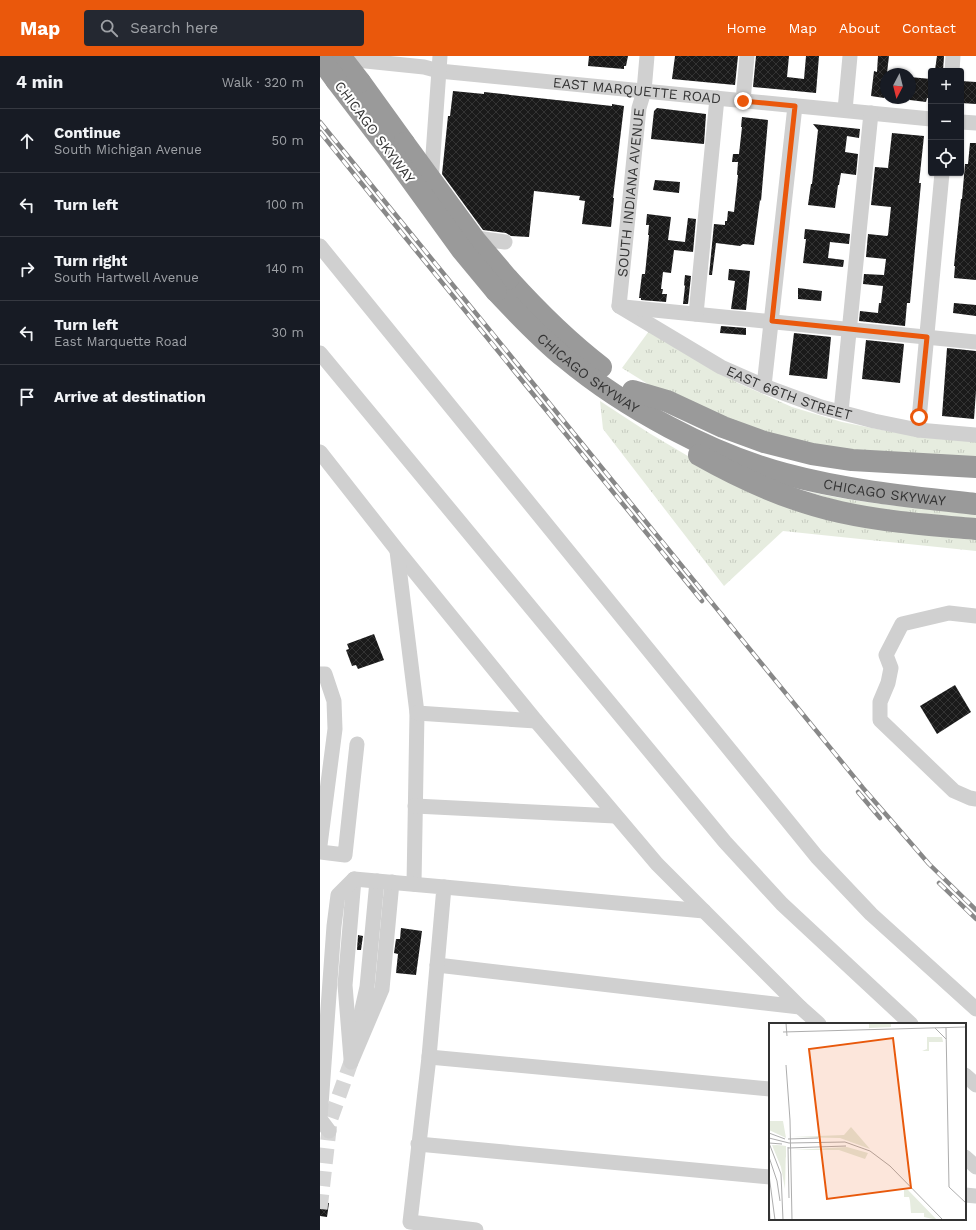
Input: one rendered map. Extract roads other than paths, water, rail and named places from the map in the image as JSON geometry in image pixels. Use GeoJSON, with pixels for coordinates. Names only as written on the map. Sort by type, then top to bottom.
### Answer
{"type":"FeatureCollection","features":[{"type":"Feature","properties":{"kind":"highway","name":"CHICAGO SKYWAY"},"geometry":{"type":"LineString","coordinates":[[340,56],[360,82],[397,147]]}},
{"type":"Feature","properties":{"kind":"highway","name":"CHICAGO SKYWAY"},"geometry":{"type":"LineString","coordinates":[[320,57],[328,73],[397,147],[475,240],[502,285],[532,328],[564,358],[599,385],[638,409],[698,442],[743,461],[784,474],[834,485],[878,492],[976,504]]}},
{"type":"Feature","properties":{"kind":"highway","name":"CHICAGO SKYWAY"},"geometry":{"type":"LineString","coordinates":[[502,285],[541,314],[582,353],[633,391],[712,434],[760,453],[799,464],[856,476],[976,490]]}},
{"type":"Feature","properties":{"kind":"highway"},"geometry":{"type":"LineString","coordinates":[[599,385],[632,416],[645,425],[727,471],[760,487],[839,512],[880,520],[976,529]]}},
{"type":"Feature","properties":{"kind":"highway"},"geometry":{"type":"LineString","coordinates":[[633,391],[667,401],[723,427],[764,442],[812,454],[852,460],[976,467]]}},
{"type":"Feature","properties":{"kind":"street"},"geometry":{"type":"LineString","coordinates":[[440,56],[429,222],[438,234],[505,242]]}},
{"type":"Feature","properties":{"kind":"street","name":"SOUTH INDIANA AVENUE"},"geometry":{"type":"LineString","coordinates":[[619,306],[639,108],[644,91],[647,56]]}},
{"type":"Feature","properties":{"kind":"street"},"geometry":{"type":"LineString","coordinates":[[743,101],[748,56]]}},
{"type":"Feature","properties":{"kind":"street"},"geometry":{"type":"LineString","coordinates":[[845,110],[850,56]]}},
{"type":"Feature","properties":{"kind":"street"},"geometry":{"type":"LineString","coordinates":[[952,68],[953,56]]}},
{"type":"Feature","properties":{"kind":"street","name":"EAST MARQUETTE ROAD"},"geometry":{"type":"LineString","coordinates":[[320,57],[424,67],[439,71],[928,119]]}},
{"type":"Feature","properties":{"kind":"street","name":"EAST MARQUETTE ROAD"},"geometry":{"type":"LineString","coordinates":[[328,73],[366,71],[424,74],[439,71]]}},
{"type":"Feature","properties":{"kind":"street"},"geometry":{"type":"LineString","coordinates":[[696,314],[717,98]]}},
{"type":"Feature","properties":{"kind":"street"},"geometry":{"type":"LineString","coordinates":[[764,386],[795,106]]}},
{"type":"Feature","properties":{"kind":"street"},"geometry":{"type":"LineString","coordinates":[[840,412],[871,113]]}},
{"type":"Feature","properties":{"kind":"street"},"geometry":{"type":"LineString","coordinates":[[964,122],[976,123]]}},
{"type":"Feature","properties":{"kind":"street"},"geometry":{"type":"LineString","coordinates":[[918,430],[942,176]]}},
{"type":"Feature","properties":{"kind":"street"},"geometry":{"type":"LineString","coordinates":[[320,246],[817,857],[871,914],[976,1009]]}},
{"type":"Feature","properties":{"kind":"street"},"geometry":{"type":"LineString","coordinates":[[619,306],[976,342]]}},
{"type":"Feature","properties":{"kind":"street","name":"EAST 66TH STREET"},"geometry":{"type":"LineString","coordinates":[[619,306],[721,367],[764,386],[821,407],[874,421],[918,430],[976,435]]}},
{"type":"Feature","properties":{"kind":"street"},"geometry":{"type":"LineString","coordinates":[[320,353],[725,842],[782,904],[910,1023]]}},
{"type":"Feature","properties":{"kind":"street"},"geometry":{"type":"LineString","coordinates":[[320,452],[396,550],[536,722],[615,816],[657,864],[818,1023]]}},
{"type":"Feature","properties":{"kind":"street"},"geometry":{"type":"LineString","coordinates":[[396,550],[417,713],[414,884]]}},
{"type":"Feature","properties":{"kind":"street"},"geometry":{"type":"LineString","coordinates":[[976,616],[949,613],[902,624],[886,655],[891,668],[888,683],[880,702],[880,720],[954,791],[976,799]]}},
{"type":"Feature","properties":{"kind":"street"},"geometry":{"type":"LineString","coordinates":[[320,674],[325,674],[334,701],[335,729],[320,845]]}},
{"type":"Feature","properties":{"kind":"street"},"geometry":{"type":"LineString","coordinates":[[417,713],[536,722]]}},
{"type":"Feature","properties":{"kind":"street"},"geometry":{"type":"LineString","coordinates":[[320,852],[345,855],[357,744]]}},
{"type":"Feature","properties":{"kind":"street"},"geometry":{"type":"LineString","coordinates":[[328,781],[352,783]]}},
{"type":"Feature","properties":{"kind":"street"},"geometry":{"type":"LineString","coordinates":[[415,806],[615,816]]}},
{"type":"Feature","properties":{"kind":"street"},"geometry":{"type":"LineString","coordinates":[[329,1131],[320,1119],[334,926],[338,896],[370,882],[414,884],[704,911]]}},
{"type":"Feature","properties":{"kind":"street"},"geometry":{"type":"LineString","coordinates":[[351,1062],[336,984],[370,882]]}},
{"type":"Feature","properties":{"kind":"street"},"geometry":{"type":"LineString","coordinates":[[351,1062],[370,882]]}},
{"type":"Feature","properties":{"kind":"street"},"geometry":{"type":"LineString","coordinates":[[351,1062],[382,989],[370,882]]}},
{"type":"Feature","properties":{"kind":"street"},"geometry":{"type":"LineString","coordinates":[[444,887],[429,1057],[410,1222],[476,1230]]}},
{"type":"Feature","properties":{"kind":"street"},"geometry":{"type":"LineString","coordinates":[[437,965],[800,1007]]}},
{"type":"Feature","properties":{"kind":"street"},"geometry":{"type":"LineString","coordinates":[[429,1057],[666,1078],[769,1090]]}},
{"type":"Feature","properties":{"kind":"street"},"geometry":{"type":"LineString","coordinates":[[966,1076],[976,1085]]}},
{"type":"Feature","properties":{"kind":"street"},"geometry":{"type":"LineString","coordinates":[[418,1144],[769,1177]]}},
{"type":"Feature","properties":{"kind":"street"},"geometry":{"type":"LineString","coordinates":[[966,1158],[976,1167]]}},
{"type":"Feature","properties":{"kind":"street"},"geometry":{"type":"LineString","coordinates":[[966,1195],[976,1196]]}},
{"type":"Feature","properties":{"kind":"tunnel"},"geometry":{"type":"LineString","coordinates":[[320,1209],[330,1121],[351,1062]]}},
{"type":"Feature","properties":{"kind":"railway"},"geometry":{"type":"LineString","coordinates":[[320,122],[863,788],[929,864],[976,910]]}},
{"type":"Feature","properties":{"kind":"railway"},"geometry":{"type":"LineString","coordinates":[[320,132],[702,601]]}},
{"type":"Feature","properties":{"kind":"railway"},"geometry":{"type":"LineString","coordinates":[[858,792],[880,818]]}},
{"type":"Feature","properties":{"kind":"railway"},"geometry":{"type":"LineString","coordinates":[[939,883],[976,919]]}}]}
